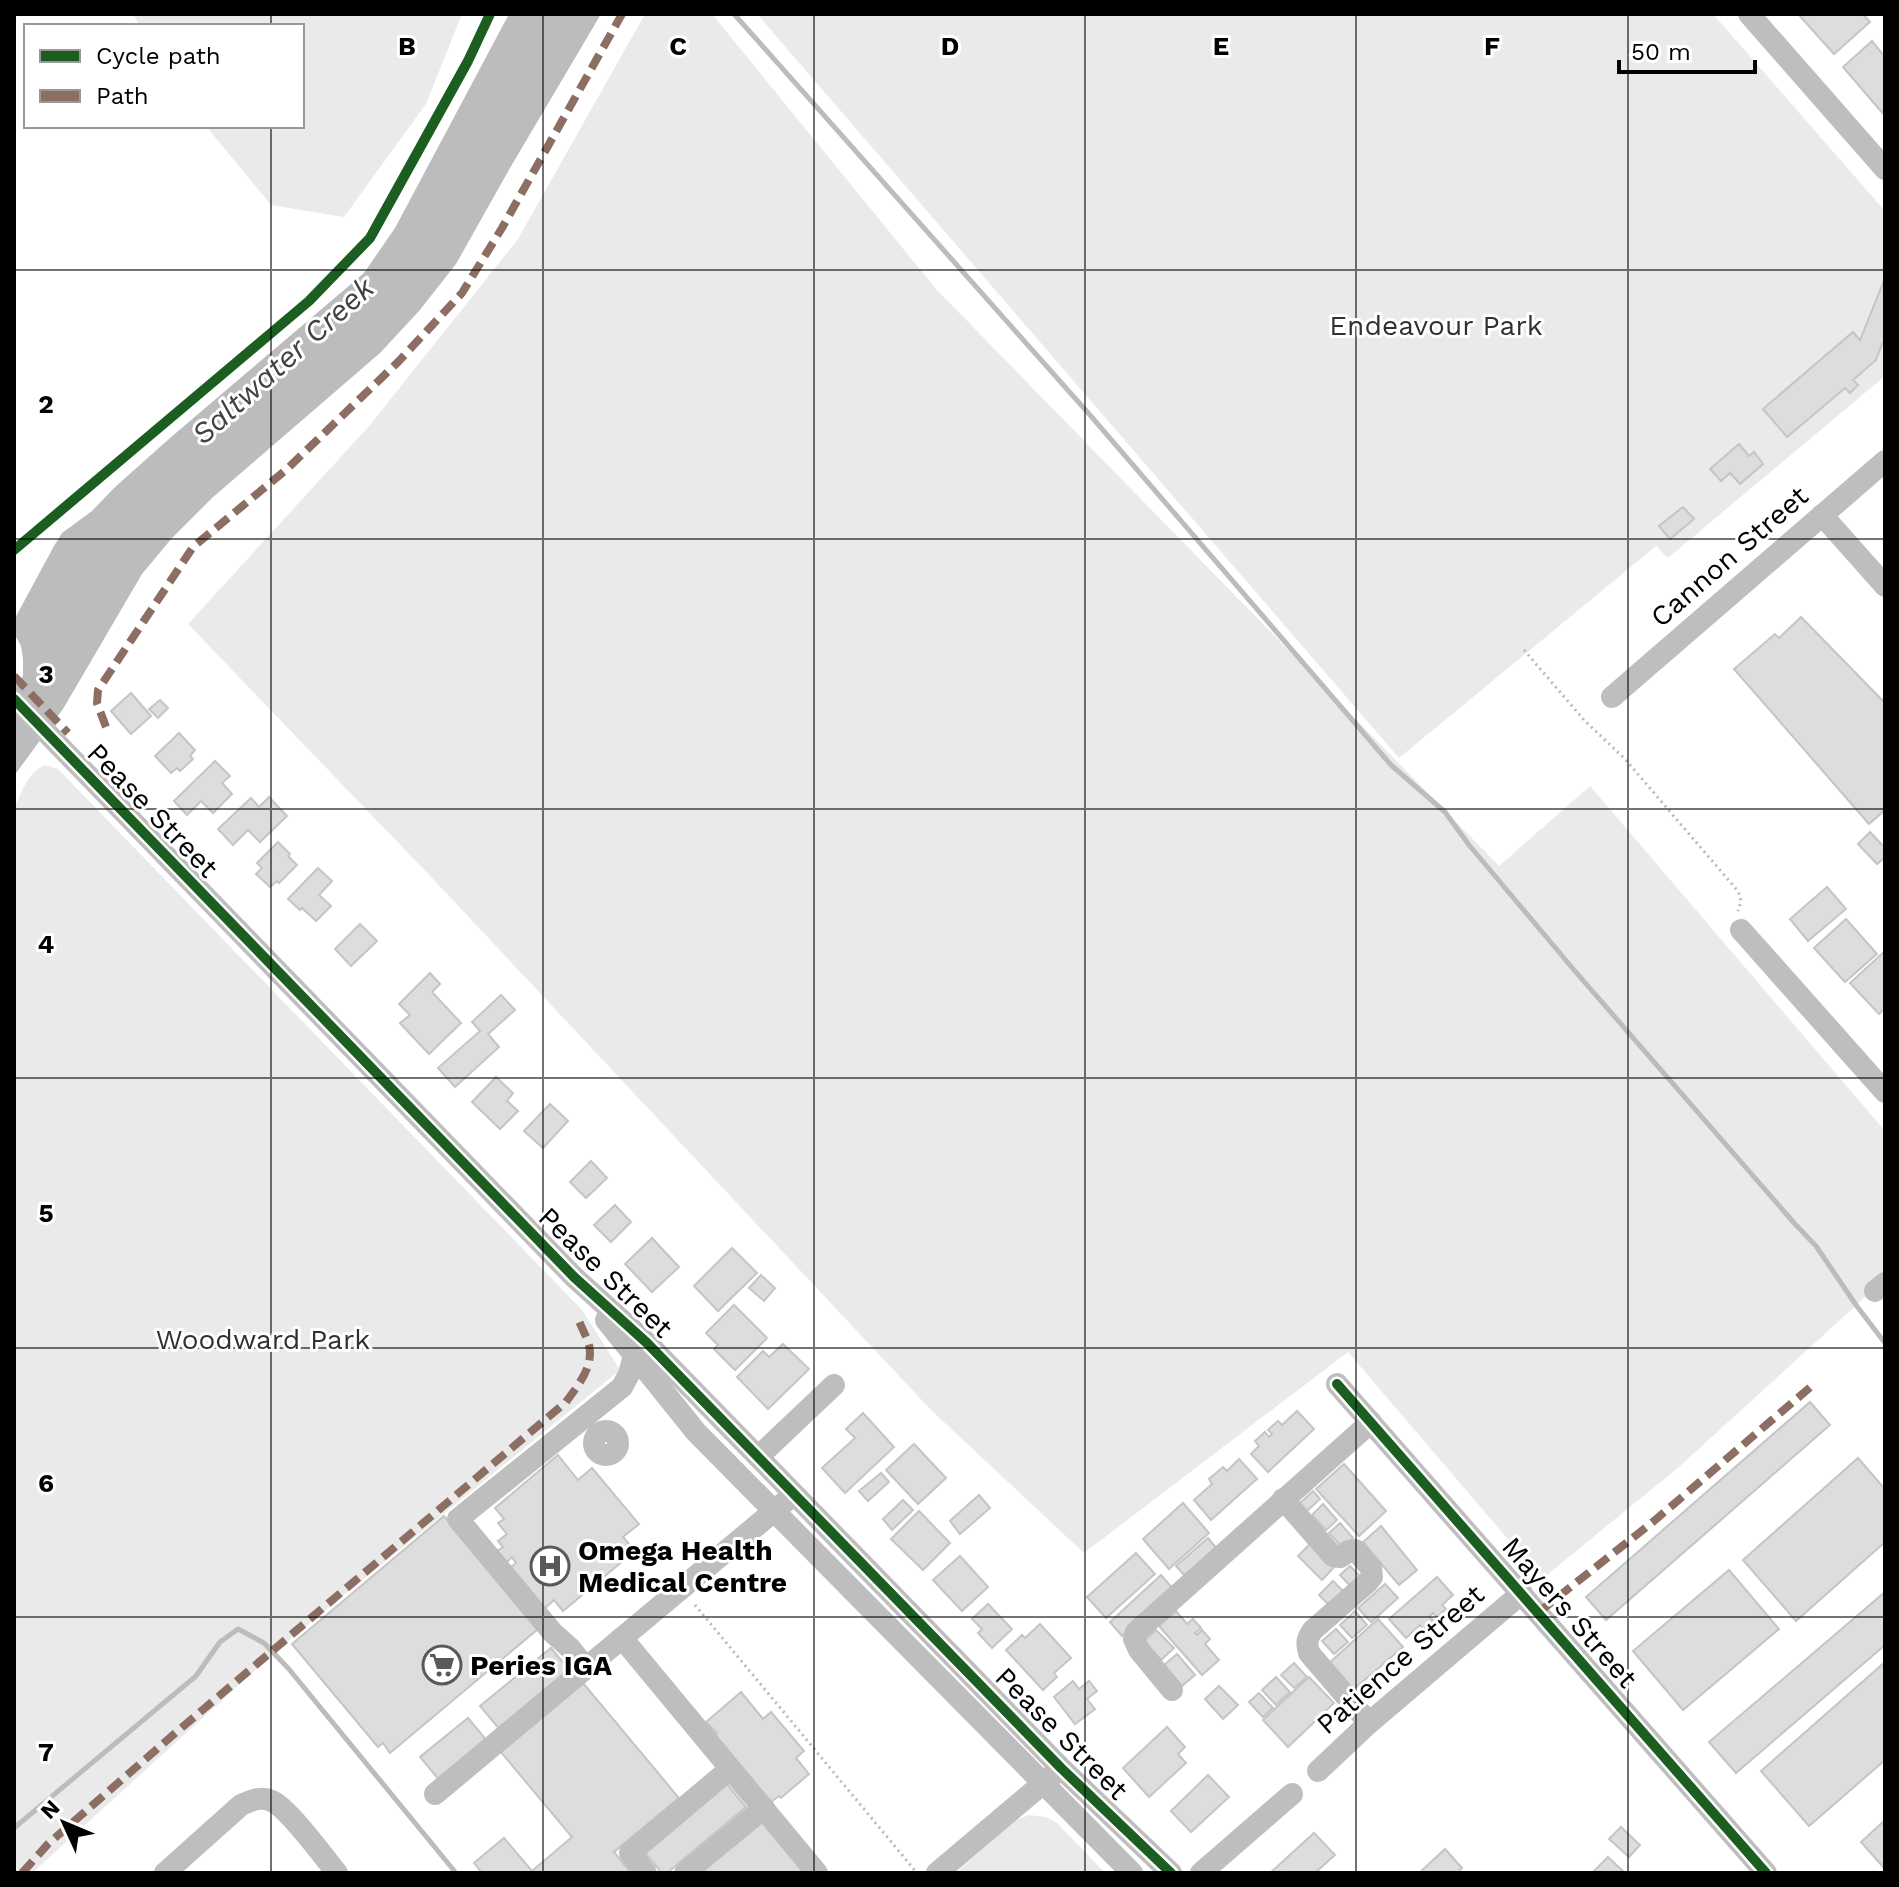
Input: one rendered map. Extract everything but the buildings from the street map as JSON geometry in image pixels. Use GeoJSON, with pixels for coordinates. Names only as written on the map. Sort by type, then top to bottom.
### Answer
{"type":"FeatureCollection","features":[{"type":"Feature","properties":{"kind":"street"},"geometry":{"type":"LineString","coordinates":[[1749,14],[1885,169]]}},
{"type":"Feature","properties":{"kind":"street","name":"Cannon Street"},"geometry":{"type":"LineString","coordinates":[[1612,697],[1885,461]]}},
{"type":"Feature","properties":{"kind":"street"},"geometry":{"type":"LineString","coordinates":[[1822,515],[1885,586]]}},
{"type":"Feature","properties":{"kind":"street","name":"Pease Street"},"geometry":{"type":"LineString","coordinates":[[14,699],[574,1277],[647,1343],[1061,1768],[1171,1873]]}},
{"type":"Feature","properties":{"kind":"street"},"geometry":{"type":"LineString","coordinates":[[1741,930],[1885,1092]]}},
{"type":"Feature","properties":{"kind":"street","name":"Pease Street"},"geometry":{"type":"LineString","coordinates":[[574,1277],[696,1432],[1132,1873]]}},
{"type":"Feature","properties":{"kind":"street"},"geometry":{"type":"LineString","coordinates":[[586,1668],[458,1519],[622,1387],[634,1356]]}},
{"type":"Feature","properties":{"kind":"street","name":"Mayers Street"},"geometry":{"type":"LineString","coordinates":[[1337,1384],[1766,1873]]}},
{"type":"Feature","properties":{"kind":"street"},"geometry":{"type":"LineString","coordinates":[[758,1457],[834,1385]]}},
{"type":"Feature","properties":{"kind":"street"},"geometry":{"type":"LineString","coordinates":[[583,1418],[594,1444]]}},
{"type":"Feature","properties":{"kind":"street"},"geometry":{"type":"LineString","coordinates":[[1172,1690],[1139,1650],[1134,1639],[1136,1632],[1371,1422]]}},
{"type":"Feature","properties":{"kind":"street"},"geometry":{"type":"LineString","coordinates":[[435,1794],[795,1494]]}},
{"type":"Feature","properties":{"kind":"street"},"geometry":{"type":"LineString","coordinates":[[1283,1499],[1333,1556],[1340,1557],[1355,1550],[1371,1568],[1372,1577],[1368,1582],[1307,1638],[1309,1653],[1369,1723]]}},
{"type":"Feature","properties":{"kind":"street","name":"Patience Street"},"geometry":{"type":"LineString","coordinates":[[1318,1771],[1369,1723],[1522,1593]]}},
{"type":"Feature","properties":{"kind":"street"},"geometry":{"type":"LineString","coordinates":[[622,1638],[817,1873]]}},
{"type":"Feature","properties":{"kind":"street"},"geometry":{"type":"LineString","coordinates":[[937,1873],[1061,1768]]}},
{"type":"Feature","properties":{"kind":"street"},"geometry":{"type":"LineString","coordinates":[[646,1873],[630,1853],[730,1769]]}},
{"type":"Feature","properties":{"kind":"street"},"geometry":{"type":"LineString","coordinates":[[1201,1873],[1292,1794]]}},
{"type":"Feature","properties":{"kind":"street"},"geometry":{"type":"LineString","coordinates":[[165,1873],[241,1805],[256,1798],[270,1800],[282,1808],[337,1873]]}},
{"type":"Feature","properties":{"kind":"street"},"geometry":{"type":"LineString","coordinates":[[685,1873],[764,1808]]}},
{"type":"Feature","properties":{"kind":"path"},"geometry":{"type":"LineString","coordinates":[[1524,650],[1584,720],[1625,759],[1737,890],[1741,904],[1738,917],[1741,930]]}},
{"type":"Feature","properties":{"kind":"path"},"geometry":{"type":"LineString","coordinates":[[689,1597],[917,1873]]}},
{"type":"Feature","properties":{"kind":"green space"},"geometry":{"type":"Polygon","coordinates":[[[133,14],[462,14],[426,104],[344,217],[271,205],[208,128],[304,128],[304,24],[139,24],[133,14]]]}},
{"type":"Feature","properties":{"kind":"green space"},"geometry":{"type":"Polygon","coordinates":[[[645,14],[712,14],[936,289],[1499,866],[1590,786],[1885,1131],[1885,1279],[1680,1466],[1542,1579],[1348,1352],[1084,1553],[932,1411],[433,879],[188,624],[370,425],[518,239],[645,14]]]}},
{"type":"Feature","properties":{"kind":"green space","name":"Endeavour Park"},"geometry":{"type":"Polygon","coordinates":[[[757,14],[1713,14],[1885,211],[1885,376],[1668,558],[1656,546],[1399,758],[757,14]]]}},
{"type":"Feature","properties":{"kind":"green space","name":"Woodward Park"},"geometry":{"type":"Polygon","coordinates":[[[45,765],[58,769],[582,1310],[620,1370],[283,1645],[32,1873],[14,1873],[14,809],[29,778],[45,765]]]}},
{"type":"Feature","properties":{"kind":"green space"},"geometry":{"type":"Polygon","coordinates":[[[1029,1815],[1046,1817],[1057,1823],[1105,1873],[956,1873],[1014,1821],[1029,1815]]]}},
{"type":"Feature","properties":{"kind":"water","name":"Saltwater Creek"},"geometry":{"type":"Polygon","coordinates":[[[509,14],[601,14],[456,264],[380,353],[212,498],[172,538],[142,574],[63,709],[14,776],[14,688],[23,676],[23,659],[14,633],[14,620],[62,533],[92,511],[170,438],[364,273],[395,228],[509,14]]]}},
{"type":"Feature","properties":{"kind":"waterway"},"geometry":{"type":"LineString","coordinates":[[734,14],[1090,415],[1391,765],[1445,812],[1574,970],[1816,1246],[1885,1343]]}},
{"type":"Feature","properties":{"kind":"waterway"},"geometry":{"type":"LineString","coordinates":[[14,1828],[196,1676],[220,1642],[238,1629],[264,1643],[288,1668],[456,1873]]}},
{"type":"Feature","properties":{"kind":"marked path"},"geometry":{"type":"LineString","coordinates":[[106,727],[97,703],[98,690],[193,547],[287,469],[398,362],[462,293],[622,14]]}},
{"type":"Feature","properties":{"kind":"marked path"},"geometry":{"type":"LineString","coordinates":[[14,676],[68,733]]}},
{"type":"Feature","properties":{"kind":"marked path"},"geometry":{"type":"LineString","coordinates":[[22,1873],[48,1844],[173,1735],[566,1402],[584,1375],[589,1361],[589,1345],[579,1321]]}},
{"type":"Feature","properties":{"kind":"marked path"},"geometry":{"type":"LineString","coordinates":[[1539,1612],[1654,1521],[1814,1384]]}},
{"type":"Feature","properties":{"kind":"cycle path"},"geometry":{"type":"LineString","coordinates":[[14,550],[309,301],[370,238],[468,61],[490,14]]}},
{"type":"Feature","properties":{"kind":"cycle path"},"geometry":{"type":"LineString","coordinates":[[14,699],[574,1277],[647,1343],[1061,1768],[1171,1873]]}},
{"type":"Feature","properties":{"kind":"cycle path"},"geometry":{"type":"LineString","coordinates":[[1337,1384],[1766,1873]]}},
{"type":"Feature","properties":{"kind":"place","name":"Omega Health Medical Centre"},"geometry":{"type":"Point","coordinates":[550,1566]}},
{"type":"Feature","properties":{"kind":"place","name":"Peries IGA"},"geometry":{"type":"Point","coordinates":[442,1665]}}]}
